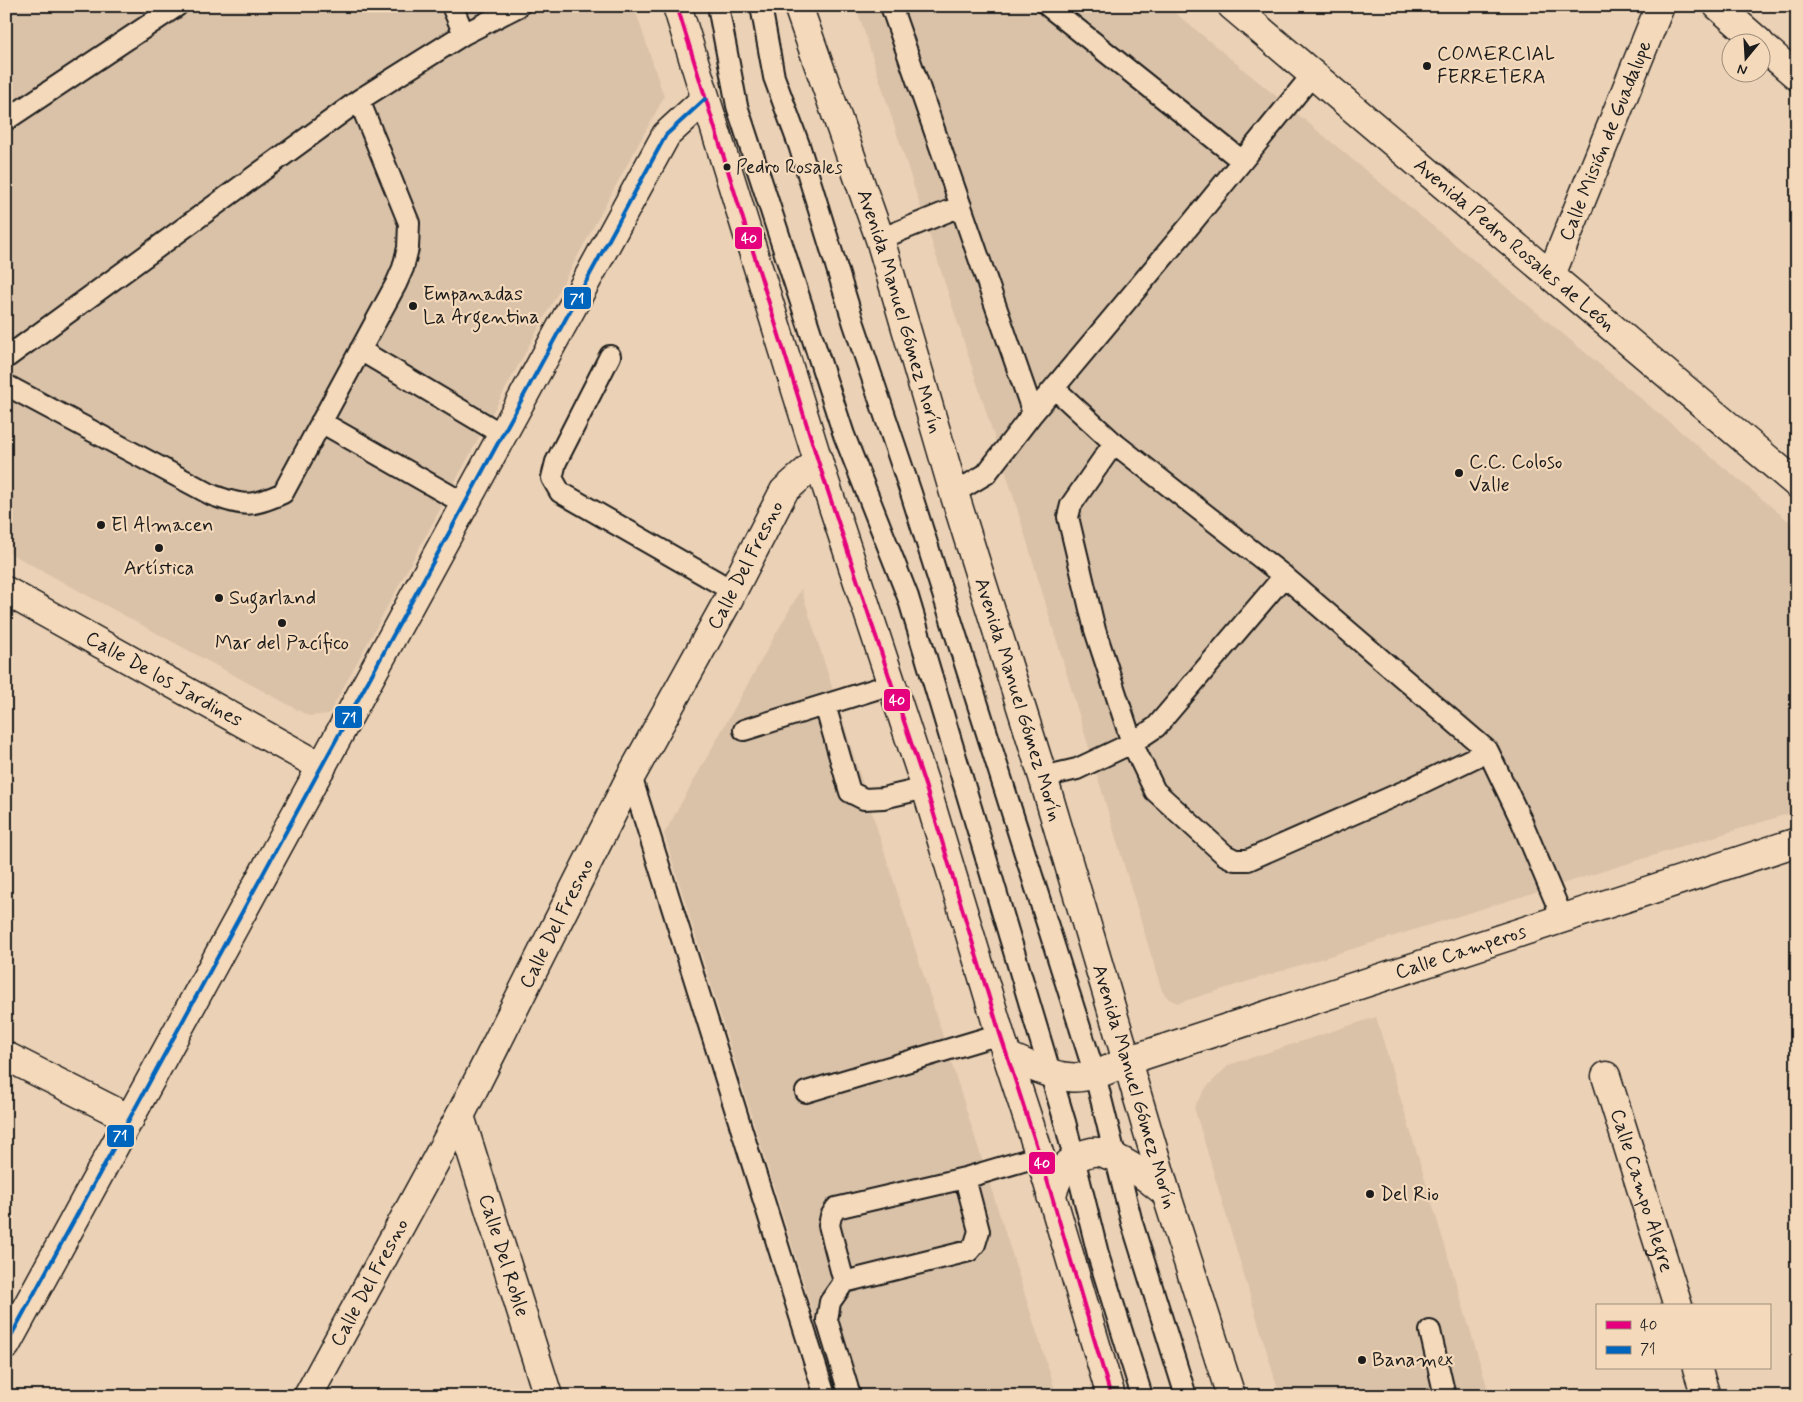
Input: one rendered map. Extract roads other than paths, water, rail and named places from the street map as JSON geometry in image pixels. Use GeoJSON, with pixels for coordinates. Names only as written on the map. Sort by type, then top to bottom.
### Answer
{"type":"FeatureCollection","features":[{"type":"Feature","properties":{"kind":"street"},"geometry":{"type":"LineString","coordinates":[[677,6],[818,461],[926,788],[1003,1045],[1040,1156],[1050,1196],[1111,1396]]}},
{"type":"Feature","properties":{"kind":"street","name":"Avenida Manuel Gómez Morín"},"geometry":{"type":"LineString","coordinates":[[798,6],[880,240],[954,493],[1044,777],[1166,1194],[1231,1396]]}},
{"type":"Feature","properties":{"kind":"street","name":"Calle Misión de Guadalupe"},"geometry":{"type":"LineString","coordinates":[[1551,275],[1660,6]]}},
{"type":"Feature","properties":{"kind":"street"},"geometry":{"type":"LineString","coordinates":[[1718,6],[1748,32]]}},
{"type":"Feature","properties":{"kind":"street","name":"Avenida Pedro Rosales de León"},"geometry":{"type":"LineString","coordinates":[[1238,9],[1797,484]]}},
{"type":"Feature","properties":{"kind":"street"},"geometry":{"type":"LineString","coordinates":[[1770,52],[1797,76]]}},
{"type":"Feature","properties":{"kind":"street"},"geometry":{"type":"LineString","coordinates":[[8,1337],[130,1119],[666,136],[705,99]]}},
{"type":"Feature","properties":{"kind":"street","name":"Calle Del Fresno"},"geometry":{"type":"LineString","coordinates":[[308,1396],[460,1116],[631,776],[733,591],[784,490],[818,461]]}},
{"type":"Feature","properties":{"kind":"street","name":"Calle De los Jardines"},"geometry":{"type":"LineString","coordinates":[[6,591],[322,767]]}},
{"type":"Feature","properties":{"kind":"street","name":"Calle Camperos"},"geometry":{"type":"LineString","coordinates":[[1003,1045],[1051,1075],[1080,1078],[1107,1072],[1126,1061],[1797,842]]}},
{"type":"Feature","properties":{"kind":"street"},"geometry":{"type":"LineString","coordinates":[[6,1056],[130,1119]]}},
{"type":"Feature","properties":{"kind":"street","name":"Calle Campo Alegre"},"geometry":{"type":"LineString","coordinates":[[1606,1076],[1677,1304]]}},
{"type":"Feature","properties":{"kind":"street","name":"Calle Del Roble"},"geometry":{"type":"LineString","coordinates":[[460,1116],[548,1396]]}},
{"type":"Feature","properties":{"kind":"street"},"geometry":{"type":"LineString","coordinates":[[1050,1196],[1063,1169],[1086,1153],[1098,1152],[1116,1159],[1137,1171],[1166,1194]]}},
{"type":"Feature","properties":{"kind":"street"},"geometry":{"type":"LineString","coordinates":[[1698,1370],[1706,1396]]}},
{"type":"Feature","properties":{"kind":"lane"},"geometry":{"type":"LineString","coordinates":[[6,120],[178,6]]}},
{"type":"Feature","properties":{"kind":"lane"},"geometry":{"type":"LineString","coordinates":[[452,6],[464,34]]}},
{"type":"Feature","properties":{"kind":"lane"},"geometry":{"type":"LineString","coordinates":[[6,358],[359,100],[464,34],[518,6]]}},
{"type":"Feature","properties":{"kind":"lane"},"geometry":{"type":"LineString","coordinates":[[718,6],[737,106],[844,436],[908,597],[1065,1122],[1099,1258],[1142,1396]]}},
{"type":"Feature","properties":{"kind":"lane"},"geometry":{"type":"LineString","coordinates":[[762,6],[774,77],[800,145],[854,324],[911,493],[1095,1075],[1132,1223],[1186,1396]]}},
{"type":"Feature","properties":{"kind":"lane"},"geometry":{"type":"LineString","coordinates":[[891,6],[1033,413]]}},
{"type":"Feature","properties":{"kind":"lane"},"geometry":{"type":"LineString","coordinates":[[1048,6],[1241,160]]}},
{"type":"Feature","properties":{"kind":"lane"},"geometry":{"type":"LineString","coordinates":[[954,493],[986,474],[1033,413],[1313,74]]}},
{"type":"Feature","properties":{"kind":"lane"},"geometry":{"type":"LineString","coordinates":[[6,385],[212,495],[235,504],[260,503],[283,492],[403,268],[408,248],[409,223],[359,100]]}},
{"type":"Feature","properties":{"kind":"lane"},"geometry":{"type":"LineString","coordinates":[[880,240],[961,206]]}},
{"type":"Feature","properties":{"kind":"lane"},"geometry":{"type":"LineString","coordinates":[[360,350],[503,435]]}},
{"type":"Feature","properties":{"kind":"lane"},"geometry":{"type":"LineString","coordinates":[[610,356],[556,462],[552,478],[560,492],[733,591]]}},
{"type":"Feature","properties":{"kind":"lane"},"geometry":{"type":"LineString","coordinates":[[1054,388],[1114,443],[1284,576],[1488,751],[1522,822],[1563,919]]}},
{"type":"Feature","properties":{"kind":"lane"},"geometry":{"type":"LineString","coordinates":[[321,422],[465,504]]}},
{"type":"Feature","properties":{"kind":"lane"},"geometry":{"type":"LineString","coordinates":[[1114,443],[1074,499],[1068,517],[1095,630],[1132,743],[1155,791],[1225,855],[1235,860],[1248,860],[1405,791],[1488,751]]}},
{"type":"Feature","properties":{"kind":"lane"},"geometry":{"type":"LineString","coordinates":[[1044,777],[1077,769],[1132,743],[1156,727],[1284,576]]}},
{"type":"Feature","properties":{"kind":"lane"},"geometry":{"type":"LineString","coordinates":[[744,730],[892,684]]}},
{"type":"Feature","properties":{"kind":"lane"},"geometry":{"type":"LineString","coordinates":[[825,705],[850,792],[864,799],[873,799],[926,788]]}},
{"type":"Feature","properties":{"kind":"lane"},"geometry":{"type":"LineString","coordinates":[[631,776],[825,1396]]}},
{"type":"Feature","properties":{"kind":"lane"},"geometry":{"type":"LineString","coordinates":[[806,1092],[1003,1045]]}},
{"type":"Feature","properties":{"kind":"lane"},"geometry":{"type":"LineString","coordinates":[[844,1282],[829,1225],[831,1216],[836,1208],[965,1178],[1040,1156]]}},
{"type":"Feature","properties":{"kind":"lane"},"geometry":{"type":"LineString","coordinates":[[850,1396],[827,1320],[830,1302],[844,1282],[969,1251],[975,1244],[979,1231],[965,1178]]}},
{"type":"Feature","properties":{"kind":"lane"},"geometry":{"type":"LineString","coordinates":[[1430,1331],[1445,1396]]}},
{"type":"Feature","properties":{"kind":"place","name":"COMERCIAL FERRETERA"},"geometry":{"type":"Point","coordinates":[1427,66]}},
{"type":"Feature","properties":{"kind":"place","name":"Pedro Rosales"},"geometry":{"type":"Point","coordinates":[727,167]}},
{"type":"Feature","properties":{"kind":"place","name":"Empanadas La Argentina"},"geometry":{"type":"Point","coordinates":[413,306]}},
{"type":"Feature","properties":{"kind":"place","name":"C.C. Coloso Valle"},"geometry":{"type":"Point","coordinates":[1459,473]}},
{"type":"Feature","properties":{"kind":"place","name":"El Almacen"},"geometry":{"type":"Point","coordinates":[101,525]}},
{"type":"Feature","properties":{"kind":"place","name":"Artística"},"geometry":{"type":"Point","coordinates":[159,548]}},
{"type":"Feature","properties":{"kind":"place","name":"Sugarland"},"geometry":{"type":"Point","coordinates":[219,598]}},
{"type":"Feature","properties":{"kind":"place","name":"Mar del Pacífico"},"geometry":{"type":"Point","coordinates":[282,623]}},
{"type":"Feature","properties":{"kind":"place","name":"Del Rio"},"geometry":{"type":"Point","coordinates":[1370,1194]}},
{"type":"Feature","properties":{"kind":"place","name":"Banamex"},"geometry":{"type":"Point","coordinates":[1362,1360]}}]}
